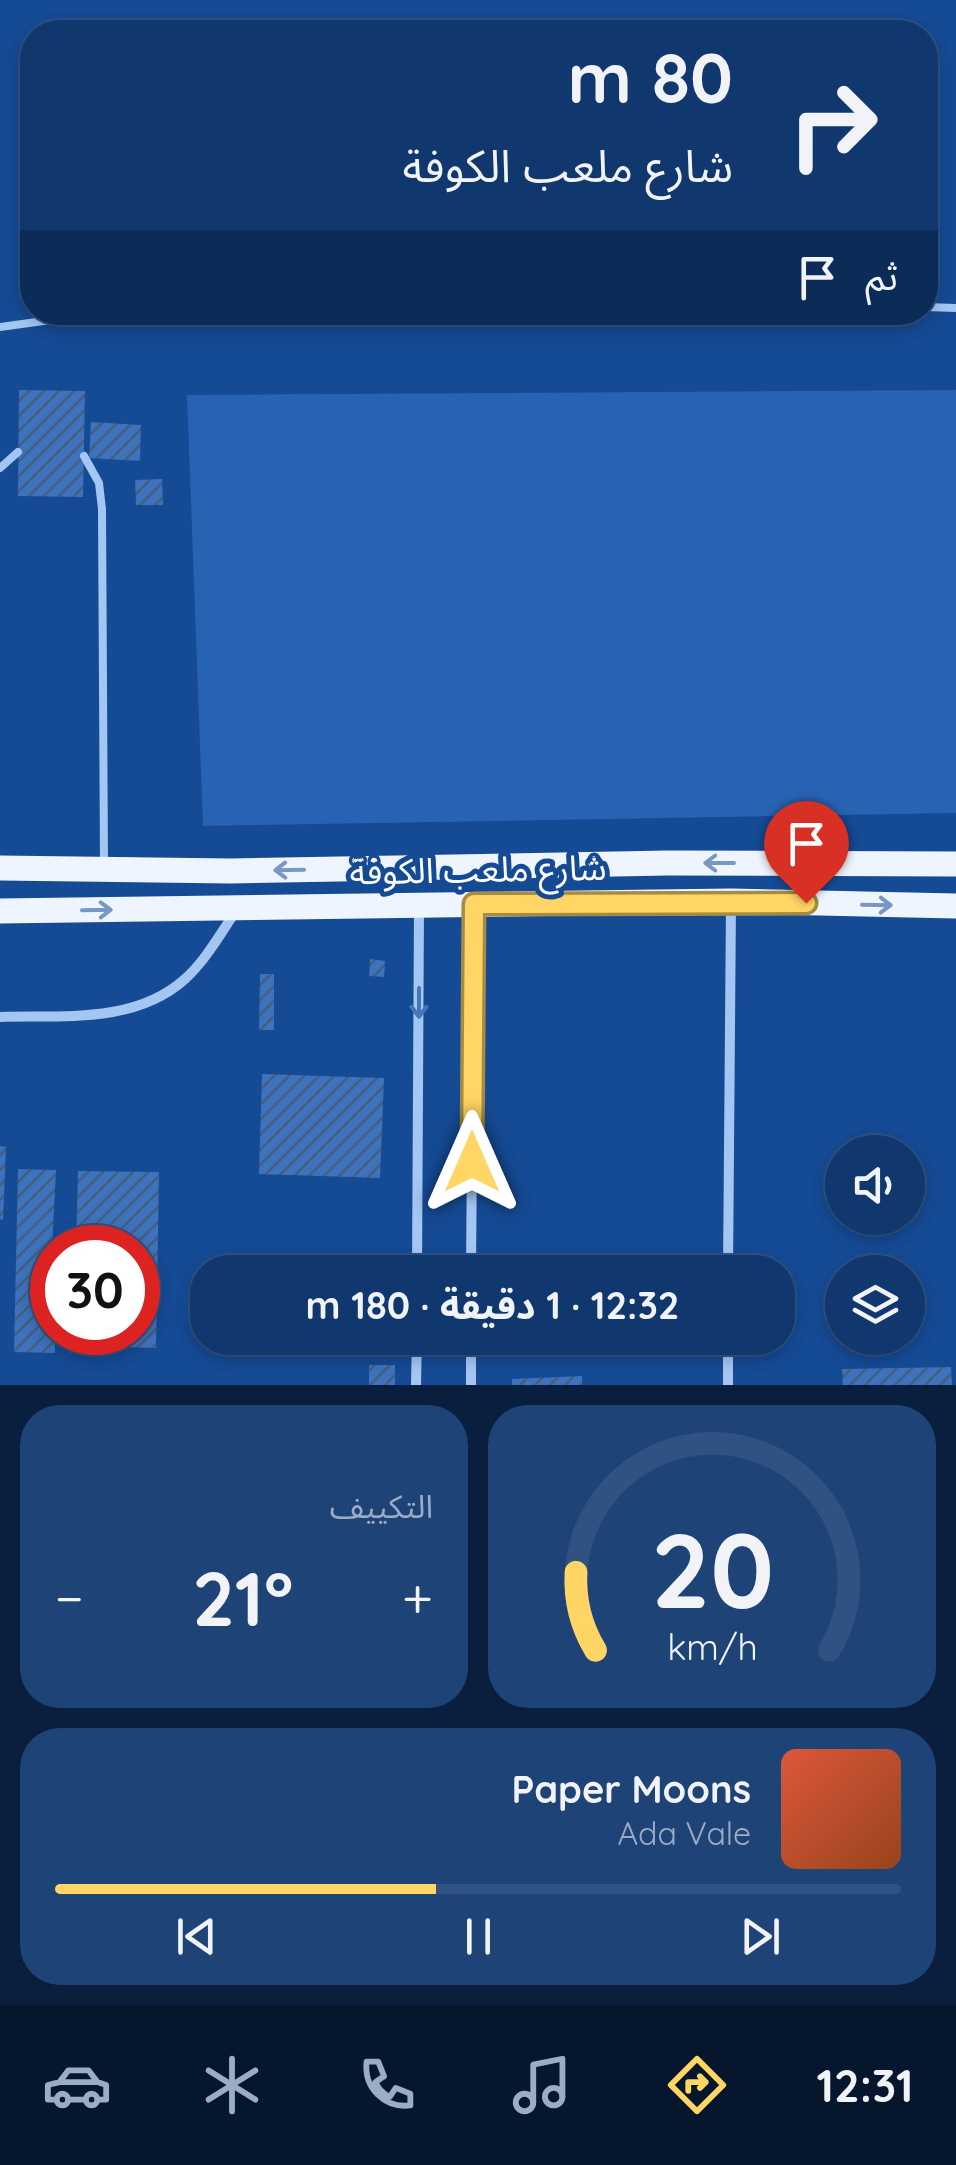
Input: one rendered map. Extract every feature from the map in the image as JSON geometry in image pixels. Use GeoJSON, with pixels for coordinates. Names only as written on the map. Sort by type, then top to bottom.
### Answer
{"type":"FeatureCollection","features":[{"type":"Feature","properties":{"kind":"main road","name":"شارع ملعب الكوفة"},"geometry":{"type":"LineString","coordinates":[[0,868],[231,871],[668,863],[956,864]]}},
{"type":"Feature","properties":{"kind":"main road"},"geometry":{"type":"LineString","coordinates":[[668,863],[659,883],[670,902]]}},
{"type":"Feature","properties":{"kind":"main road"},"geometry":{"type":"LineString","coordinates":[[591,864],[603,883],[592,903]]}},
{"type":"Feature","properties":{"kind":"main road","name":"شارع ملعب الكوفة"},"geometry":{"type":"LineString","coordinates":[[0,911],[730,901],[956,906]]}},
{"type":"Feature","properties":{"kind":"street"},"geometry":{"type":"LineString","coordinates":[[728,1255],[730,901]]}},
{"type":"Feature","properties":{"kind":"street"},"geometry":{"type":"LineString","coordinates":[[471,1255],[474,904]]}},
{"type":"Feature","properties":{"kind":"street"},"geometry":{"type":"LineString","coordinates":[[417,1255],[419,906]]}},
{"type":"Feature","properties":{"kind":"street"},"geometry":{"type":"LineString","coordinates":[[0,1017],[104,1014],[134,1008],[161,996],[185,978],[238,908]]}},
{"type":"Feature","properties":{"kind":"street"},"geometry":{"type":"LineString","coordinates":[[416,1385],[417,1355]]}},
{"type":"Feature","properties":{"kind":"street"},"geometry":{"type":"LineString","coordinates":[[471,1355],[471,1385]]}},
{"type":"Feature","properties":{"kind":"street"},"geometry":{"type":"LineString","coordinates":[[728,1355],[728,1385]]}},
{"type":"Feature","properties":{"kind":"lane"},"geometry":{"type":"LineString","coordinates":[[0,468],[18,452]]}},
{"type":"Feature","properties":{"kind":"lane"},"geometry":{"type":"LineString","coordinates":[[84,456],[99,482],[102,510],[104,868]]}},
{"type":"Feature","properties":{"kind":"shaded area"},"geometry":{"type":"Polygon","coordinates":[[[956,390],[956,813],[203,826],[187,395],[956,390]]]}},
{"type":"Feature","properties":{"kind":"building"},"geometry":{"type":"Polygon","coordinates":[[[19,390],[85,391],[83,497],[18,496],[19,390]]]}},
{"type":"Feature","properties":{"kind":"building"},"geometry":{"type":"Polygon","coordinates":[[[91,422],[141,425],[140,461],[89,458],[91,422]]]}},
{"type":"Feature","properties":{"kind":"building"},"geometry":{"type":"Polygon","coordinates":[[[162,479],[163,505],[136,505],[135,480],[162,479]]]}},
{"type":"Feature","properties":{"kind":"building"},"geometry":{"type":"Polygon","coordinates":[[[370,959],[385,961],[384,977],[369,976],[370,959]]]}},
{"type":"Feature","properties":{"kind":"building"},"geometry":{"type":"Polygon","coordinates":[[[260,974],[274,974],[274,1030],[259,1030],[260,974]]]}},
{"type":"Feature","properties":{"kind":"building"},"geometry":{"type":"Polygon","coordinates":[[[262,1074],[384,1078],[380,1178],[259,1174],[262,1074]]]}},
{"type":"Feature","properties":{"kind":"building"},"geometry":{"type":"Polygon","coordinates":[[[0,1146],[6,1147],[3,1220],[0,1219],[0,1146]]]}},
{"type":"Feature","properties":{"kind":"building"},"geometry":{"type":"Polygon","coordinates":[[[18,1169],[56,1170],[53,1225],[30,1225],[30,1352],[14,1352],[18,1169]]]}},
{"type":"Feature","properties":{"kind":"building"},"geometry":{"type":"Polygon","coordinates":[[[78,1171],[159,1172],[158,1225],[77,1225],[78,1171]]]}},
{"type":"Feature","properties":{"kind":"building"},"geometry":{"type":"Polygon","coordinates":[[[369,1365],[395,1365],[395,1385],[369,1385],[369,1365]]]}},
{"type":"Feature","properties":{"kind":"building"},"geometry":{"type":"Polygon","coordinates":[[[951,1367],[952,1385],[843,1385],[842,1369],[951,1367]]]}},
{"type":"Feature","properties":{"kind":"building"},"geometry":{"type":"Polygon","coordinates":[[[582,1376],[582,1385],[512,1385],[512,1379],[582,1376]]]}},
{"type":"Feature","properties":{"kind":"route"},"geometry":{"type":"LineString","coordinates":[[472,1162],[474,904],[806,903]]}}]}
